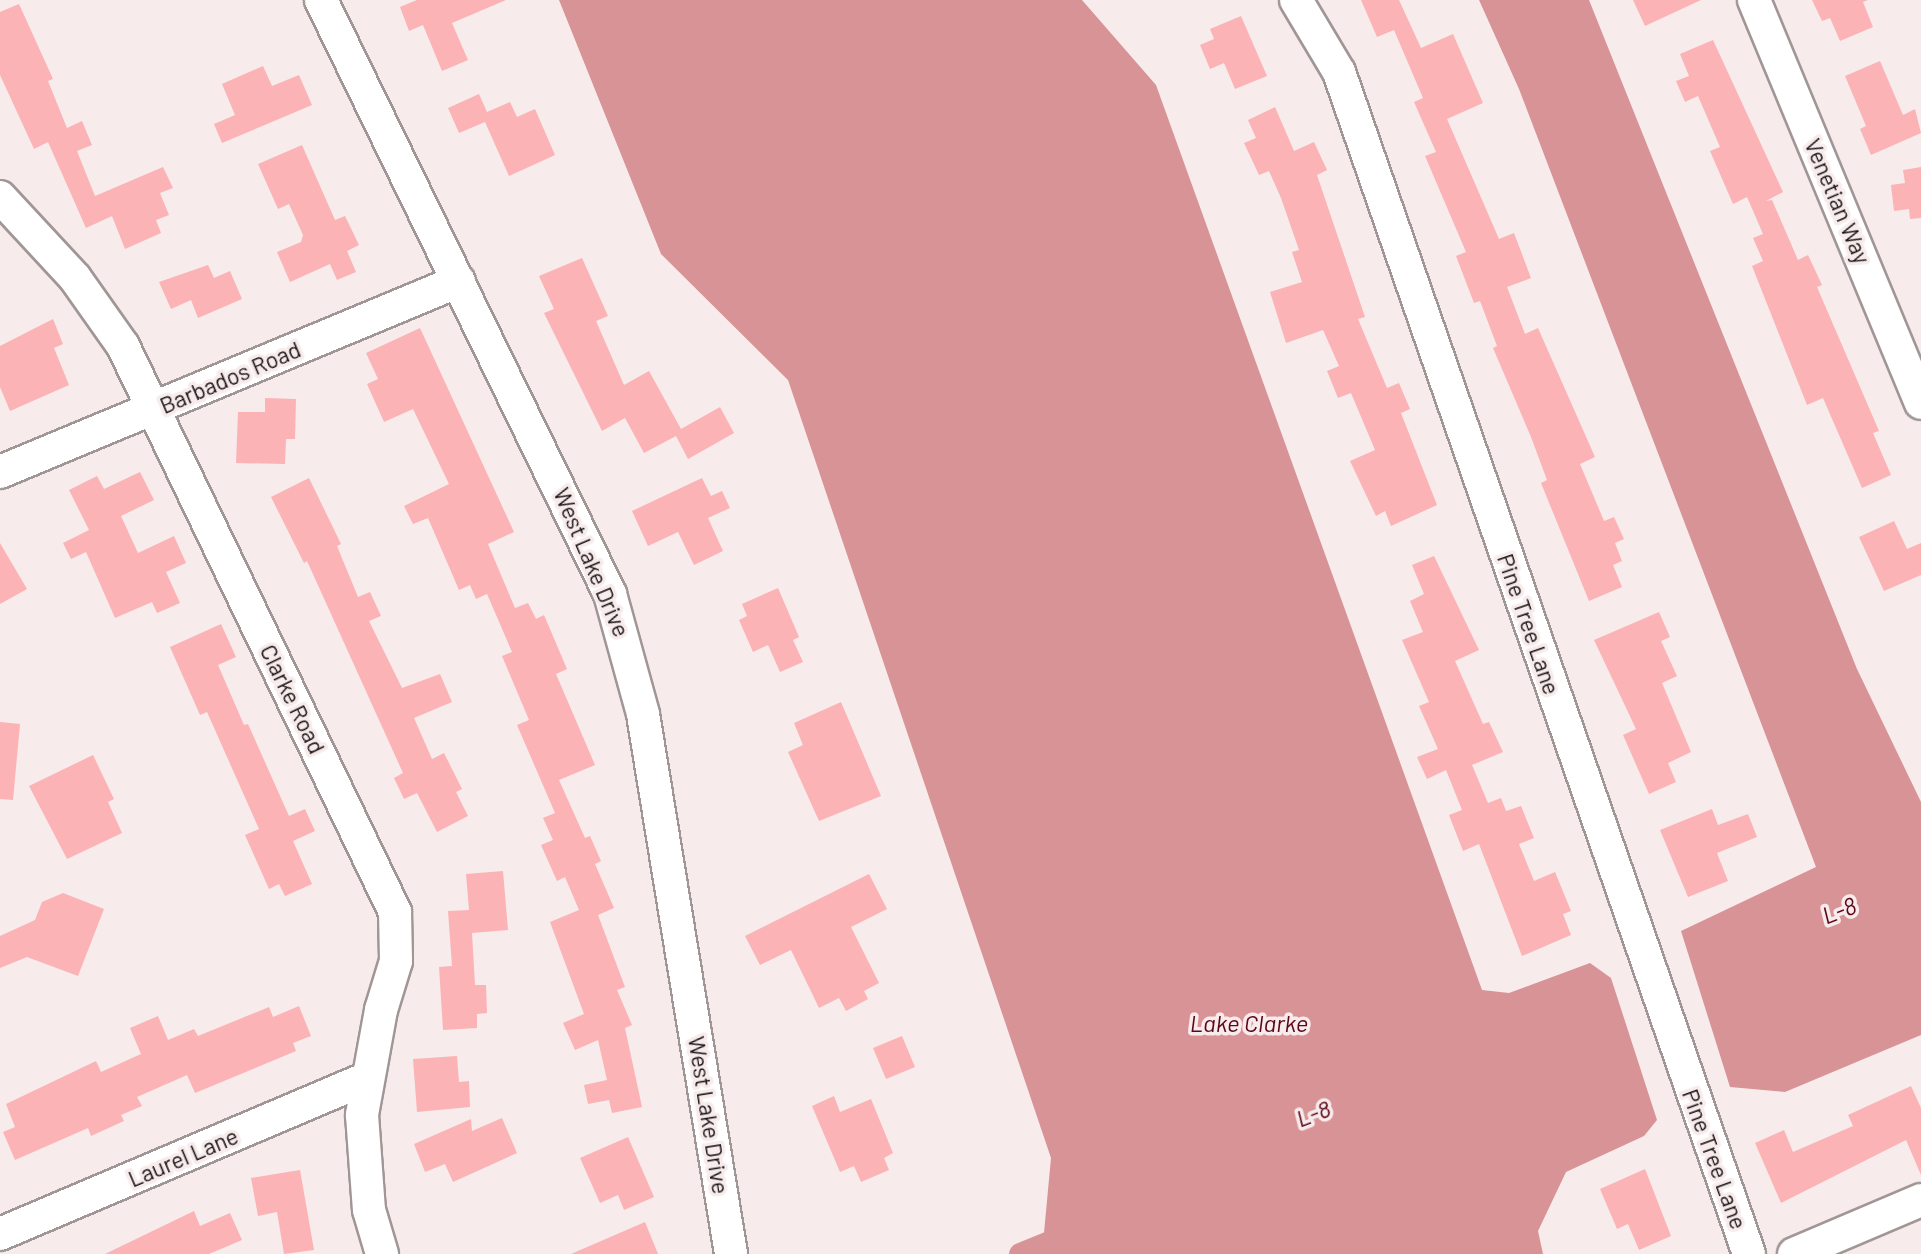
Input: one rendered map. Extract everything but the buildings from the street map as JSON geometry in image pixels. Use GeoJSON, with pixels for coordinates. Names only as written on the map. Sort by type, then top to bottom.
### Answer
{"type":"FeatureCollection","features":[{"type":"Feature","properties":{"kind":"street","name":"West Lake Drive"},"geometry":{"type":"LineString","coordinates":[[321,0],[585,536],[629,653],[643,714],[732,1254]]}},
{"type":"Feature","properties":{"kind":"street","name":"Pine Tree Lane"},"geometry":{"type":"LineString","coordinates":[[1296,0],[1339,72],[1749,1254]]}},
{"type":"Feature","properties":{"kind":"street","name":"Venetian Way"},"geometry":{"type":"LineString","coordinates":[[1754,0],[1921,403]]}},
{"type":"Feature","properties":{"kind":"street","name":"Clarke Road"},"geometry":{"type":"LineString","coordinates":[[0,197],[105,317],[395,912],[396,961],[365,1080],[362,1163],[382,1254]]}},
{"type":"Feature","properties":{"kind":"street","name":"Barbados Road"},"geometry":{"type":"LineString","coordinates":[[0,472],[459,281]]}},
{"type":"Feature","properties":{"kind":"street","name":"Laurel Lane"},"geometry":{"type":"LineString","coordinates":[[0,1234],[365,1080]]}},
{"type":"Feature","properties":{"kind":"street"},"geometry":{"type":"LineString","coordinates":[[1794,1254],[1921,1200]]}},
{"type":"Feature","properties":{"kind":"water","name":"Lake Clarke"},"geometry":{"type":"Polygon","coordinates":[[[559,0],[1082,0],[1156,85],[1482,990],[1509,993],[1590,963],[1611,978],[1657,1120],[1644,1136],[1566,1172],[1538,1231],[1543,1254],[1042,1254],[1051,1158],[788,380],[661,254],[559,0]]]}},
{"type":"Feature","properties":{"kind":"water"},"geometry":{"type":"Polygon","coordinates":[[[1479,0],[1589,0],[1857,669],[1921,802],[1921,1035],[1785,1092],[1730,1087],[1681,931],[1816,867],[1519,89],[1479,0]]]}},
{"type":"Feature","properties":{"kind":"waterway","name":"L-8"},"geometry":{"type":"LineString","coordinates":[[1020,1254],[1069,1234]]}}]}
